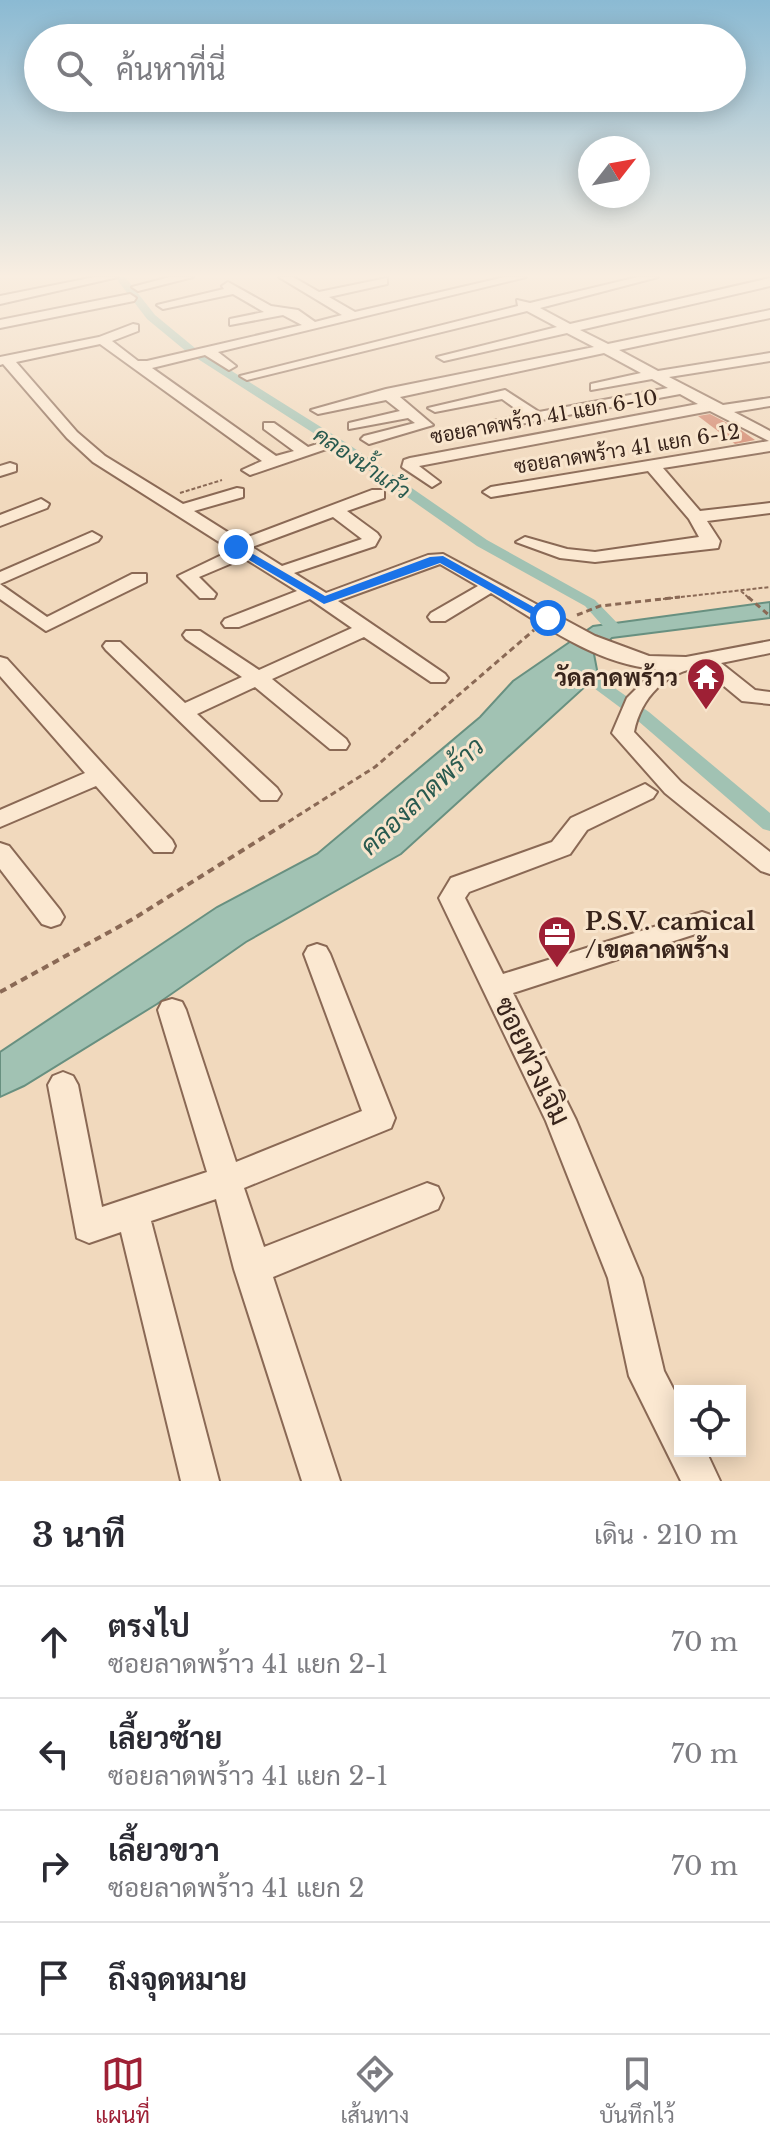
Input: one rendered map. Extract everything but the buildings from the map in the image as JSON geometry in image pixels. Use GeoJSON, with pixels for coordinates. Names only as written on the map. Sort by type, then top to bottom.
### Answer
{"type":"FeatureCollection","features":[{"type":"Feature","properties":{"kind":"street"},"geometry":{"type":"LineString","coordinates":[[4,360],[72,346]]}},
{"type":"Feature","properties":{"kind":"street"},"geometry":{"type":"LineString","coordinates":[[111,346],[274,462]]}},
{"type":"Feature","properties":{"kind":"street"},"geometry":{"type":"LineString","coordinates":[[140,366],[219,346]]}},
{"type":"Feature","properties":{"kind":"street"},"geometry":{"type":"LineString","coordinates":[[247,376],[367,346]]}},
{"type":"Feature","properties":{"kind":"street"},"geometry":{"type":"LineString","coordinates":[[444,357],[493,346]]}},
{"type":"Feature","properties":{"kind":"street"},"geometry":{"type":"LineString","coordinates":[[600,346],[719,407],[770,437]]}},
{"type":"Feature","properties":{"kind":"street"},"geometry":{"type":"LineString","coordinates":[[318,410],[386,393],[625,346]]}},
{"type":"Feature","properties":{"kind":"street"},"geometry":{"type":"LineString","coordinates":[[198,351],[229,366]]}},
{"type":"Feature","properties":{"kind":"street"},"geometry":{"type":"LineString","coordinates":[[596,387],[770,357]]}},
{"type":"Feature","properties":{"kind":"street"},"geometry":{"type":"LineString","coordinates":[[4,360],[90,451],[178,511],[317,596],[438,678]]}},
{"type":"Feature","properties":{"kind":"street"},"geometry":{"type":"LineString","coordinates":[[513,382],[555,413]]}},
{"type":"Feature","properties":{"kind":"street"},"geometry":{"type":"LineString","coordinates":[[498,424],[684,389]]}},
{"type":"Feature","properties":{"kind":"street"},"geometry":{"type":"LineString","coordinates":[[369,439],[426,425],[386,393]]}},
{"type":"Feature","properties":{"kind":"street"},"geometry":{"type":"LineString","coordinates":[[435,408],[505,394],[536,417]]}},
{"type":"Feature","properties":{"kind":"street"},"geometry":{"type":"LineString","coordinates":[[719,407],[770,402]]}},
{"type":"Feature","properties":{"kind":"street","name":"ซอยลาดพร้าว 41 แยก 6-10"},"geometry":{"type":"LineString","coordinates":[[432,482],[410,467],[410,463],[719,407]]}},
{"type":"Feature","properties":{"kind":"street"},"geometry":{"type":"LineString","coordinates":[[354,426],[411,413]]}},
{"type":"Feature","properties":{"kind":"street"},"geometry":{"type":"LineString","coordinates":[[269,426],[305,452]]}},
{"type":"Feature","properties":{"kind":"street"},"geometry":{"type":"LineString","coordinates":[[250,470],[330,445]]}},
{"type":"Feature","properties":{"kind":"street","name":"ซอยลาดพร้าว 41 แยก 6-12"},"geometry":{"type":"LineString","coordinates":[[491,492],[770,446]]}},
{"type":"Feature","properties":{"kind":"street"},"geometry":{"type":"LineString","coordinates":[[525,542],[566,554],[595,557],[712,542],[696,517],[652,466]]}},
{"type":"Feature","properties":{"kind":"street"},"geometry":{"type":"LineString","coordinates":[[178,511],[237,493]]}},
{"type":"Feature","properties":{"kind":"street"},"geometry":{"type":"LineString","coordinates":[[207,594],[187,576],[240,550],[378,494]]}},
{"type":"Feature","properties":{"kind":"street"},"geometry":{"type":"LineString","coordinates":[[0,521],[41,504]]}},
{"type":"Feature","properties":{"kind":"street"},"geometry":{"type":"LineString","coordinates":[[696,517],[770,508]]}},
{"type":"Feature","properties":{"kind":"street"},"geometry":{"type":"LineString","coordinates":[[278,573],[369,542],[371,537],[367,532],[335,510]]}},
{"type":"Feature","properties":{"kind":"street"},"geometry":{"type":"LineString","coordinates":[[0,579],[92,537]]}},
{"type":"Feature","properties":{"kind":"street"},"geometry":{"type":"LineString","coordinates":[[232,623],[434,559],[449,562],[611,651],[651,663],[674,664],[770,647]]}},
{"type":"Feature","properties":{"kind":"street"},"geometry":{"type":"LineString","coordinates":[[0,590],[46,625],[139,578]]}},
{"type":"Feature","properties":{"kind":"street"},"geometry":{"type":"LineString","coordinates":[[438,617],[490,586]]}},
{"type":"Feature","properties":{"kind":"street"},"geometry":{"type":"LineString","coordinates":[[183,712],[365,629]]}},
{"type":"Feature","properties":{"kind":"street"},"geometry":{"type":"LineString","coordinates":[[193,635],[257,678],[338,744]]}},
{"type":"Feature","properties":{"kind":"street"},"geometry":{"type":"LineString","coordinates":[[113,646],[269,794]]}},
{"type":"Feature","properties":{"kind":"street"},"geometry":{"type":"LineString","coordinates":[[703,658],[749,696],[770,698]]}},
{"type":"Feature","properties":{"kind":"street"},"geometry":{"type":"LineString","coordinates":[[0,663],[163,846]]}},
{"type":"Feature","properties":{"kind":"street"},"geometry":{"type":"LineString","coordinates":[[674,664],[648,685],[633,706],[623,733],[636,752],[770,865]]}},
{"type":"Feature","properties":{"kind":"street"},"geometry":{"type":"LineString","coordinates":[[0,819],[100,775]]}},
{"type":"Feature","properties":{"kind":"street","name":"ซอยพ่วงเจิม"},"geometry":{"type":"LineString","coordinates":[[645,792],[579,824],[561,848],[454,890],[452,898],[561,1120],[625,1278],[647,1376],[674,1428]]}},
{"type":"Feature","properties":{"kind":"street"},"geometry":{"type":"LineString","coordinates":[[0,852],[51,917]]}},
{"type":"Feature","properties":{"kind":"street"},"geometry":{"type":"LineString","coordinates":[[497,987],[702,922]]}},
{"type":"Feature","properties":{"kind":"street"},"geometry":{"type":"LineString","coordinates":[[63,1085],[89,1227],[224,1181],[380,1118],[317,954]]}},
{"type":"Feature","properties":{"kind":"street"},"geometry":{"type":"LineString","coordinates":[[172,1010],[251,1269],[321,1481]]}},
{"type":"Feature","properties":{"kind":"street"},"geometry":{"type":"LineString","coordinates":[[251,1269],[427,1198]]}},
{"type":"Feature","properties":{"kind":"street"},"geometry":{"type":"LineString","coordinates":[[133,1213],[200,1481]]}},
{"type":"Feature","properties":{"kind":"street"},"geometry":{"type":"LineString","coordinates":[[689,1457],[701,1481]]}},
{"type":"Feature","properties":{"kind":"path"},"geometry":{"type":"LineString","coordinates":[[161,499],[222,480]]}},
{"type":"Feature","properties":{"kind":"path"},"geometry":{"type":"LineString","coordinates":[[0,992],[133,919],[375,767],[548,618],[570,617],[600,606],[770,587]]}},
{"type":"Feature","properties":{"kind":"path"},"geometry":{"type":"LineString","coordinates":[[741,591],[770,616]]}},
{"type":"Feature","properties":{"kind":"water","name":"คลองลาดพร้าว"},"geometry":{"type":"Polygon","coordinates":[[[770,602],[770,618],[612,638],[594,654],[598,675],[401,854],[246,942],[157,1004],[24,1086],[0,1097],[0,1052],[217,907],[317,854],[480,717],[513,681],[593,626],[770,602]]]}},
{"type":"Feature","properties":{"kind":"waterway","name":"คลองน้ำแก้ว"},"geometry":{"type":"LineString","coordinates":[[186,346],[344,447],[482,543],[590,603],[617,632]]}},
{"type":"Feature","properties":{"kind":"waterway"},"geometry":{"type":"LineString","coordinates":[[573,664],[643,716],[770,824]]}},
{"type":"Feature","properties":{"kind":"place","name":"วัดลาดพร้าว"},"geometry":{"type":"Point","coordinates":[706,711]}},
{"type":"Feature","properties":{"kind":"place","name":"P.S.V. camical /เขตลาดพร้าง"},"geometry":{"type":"Point","coordinates":[557,969]}},
{"type":"Feature","properties":{"kind":"route"},"geometry":{"type":"LineString","coordinates":[[236,547],[324,600],[434,559],[443,559],[548,618]]}}]}
